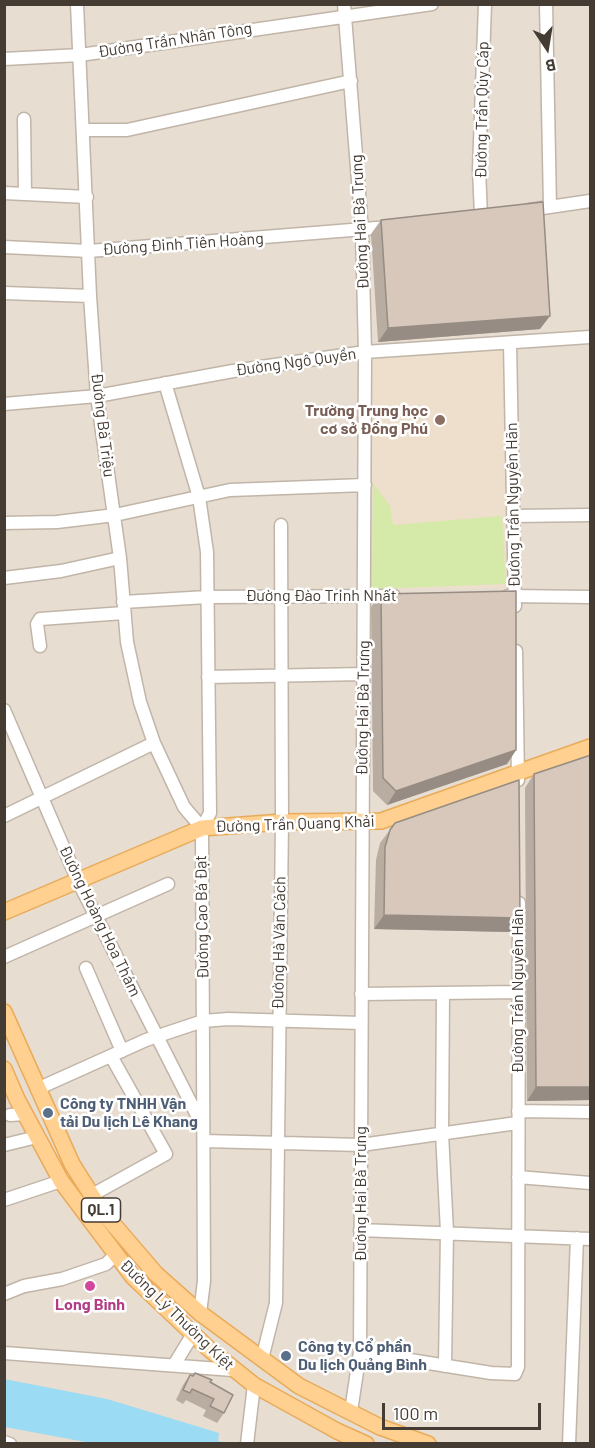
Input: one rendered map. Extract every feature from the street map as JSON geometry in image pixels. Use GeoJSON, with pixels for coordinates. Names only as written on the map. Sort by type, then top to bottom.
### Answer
{"type":"FeatureCollection","features":[{"type":"Feature","properties":{"kind":"main road","name":"Đường Trần Quang Khải"},"geometry":{"type":"LineString","coordinates":[[4,912],[202,828],[282,822],[362,823],[396,817],[518,771],[591,747]]}},
{"type":"Feature","properties":{"kind":"main road","name":"Đường Lý Thường Kiệt"},"geometry":{"type":"LineString","coordinates":[[4,1012],[72,1164],[92,1195],[156,1274],[200,1313],[299,1386],[380,1426],[428,1443]]}},
{"type":"Feature","properties":{"kind":"main road","name":"Đường Lý Thường Kiệt"},"geometry":{"type":"LineString","coordinates":[[4,1069],[11,1101],[18,1115],[37,1137],[61,1181],[133,1277],[233,1370],[254,1385],[336,1431],[366,1443]]}},
{"type":"Feature","properties":{"kind":"main road"},"geometry":{"type":"LineString","coordinates":[[254,1385],[262,1359]]}},
{"type":"Feature","properties":{"kind":"street","name":"Đường Bà Triệu"},"geometry":{"type":"LineString","coordinates":[[77,4],[90,296],[97,396],[115,515],[123,608],[134,679],[154,743],[184,807],[202,828]]}},
{"type":"Feature","properties":{"kind":"street","name":"Đường Trần Nhân Tông"},"geometry":{"type":"LineString","coordinates":[[4,59],[80,55],[344,10],[432,4]]}},
{"type":"Feature","properties":{"kind":"street","name":"Đường Trần Qúy Cáp"},"geometry":{"type":"LineString","coordinates":[[481,216],[479,169],[485,4]]}},
{"type":"Feature","properties":{"kind":"street"},"geometry":{"type":"LineString","coordinates":[[546,4],[550,207]]}},
{"type":"Feature","properties":{"kind":"street","name":"Đường Hai Bà Trưng"},"geometry":{"type":"LineString","coordinates":[[344,10],[362,231],[365,352],[360,1352],[351,1411]]}},
{"type":"Feature","properties":{"kind":"street"},"geometry":{"type":"LineString","coordinates":[[84,130],[127,130],[351,81]]}},
{"type":"Feature","properties":{"kind":"street"},"geometry":{"type":"LineString","coordinates":[[24,119],[25,194]]}},
{"type":"Feature","properties":{"kind":"street"},"geometry":{"type":"LineString","coordinates":[[4,193],[87,197]]}},
{"type":"Feature","properties":{"kind":"street"},"geometry":{"type":"LineString","coordinates":[[512,212],[591,201]]}},
{"type":"Feature","properties":{"kind":"street","name":"Đường Đinh Tiên Hoàng"},"geometry":{"type":"LineString","coordinates":[[4,247],[88,251],[362,231],[405,225]]}},
{"type":"Feature","properties":{"kind":"street"},"geometry":{"type":"LineString","coordinates":[[4,293],[90,296]]}},
{"type":"Feature","properties":{"kind":"street","name":"Đường Ngô Quyền"},"geometry":{"type":"LineString","coordinates":[[4,404],[97,396],[233,370],[365,352],[591,337]]}},
{"type":"Feature","properties":{"kind":"street","name":"Đường Trần Nguyên Hãn"},"geometry":{"type":"LineString","coordinates":[[510,343],[515,620]]}},
{"type":"Feature","properties":{"kind":"street","name":"Đường Cao Bá Đạt"},"geometry":{"type":"LineString","coordinates":[[165,383],[199,497],[205,531],[210,813],[202,828],[204,1281],[200,1313]]}},
{"type":"Feature","properties":{"kind":"street"},"geometry":{"type":"LineString","coordinates":[[4,523],[57,522],[115,515],[230,490],[365,485]]}},
{"type":"Feature","properties":{"kind":"street"},"geometry":{"type":"LineString","coordinates":[[513,516],[591,515]]}},
{"type":"Feature","properties":{"kind":"street","name":"Đường Hà Văn Cách"},"geometry":{"type":"LineString","coordinates":[[262,1359],[276,1303],[282,822],[281,525]]}},
{"type":"Feature","properties":{"kind":"street"},"geometry":{"type":"LineString","coordinates":[[4,578],[61,571],[120,558]]}},
{"type":"Feature","properties":{"kind":"street","name":"Đường Đào Trinh Nhất"},"geometry":{"type":"LineString","coordinates":[[40,646],[37,624],[40,619],[207,597],[411,596]]}},
{"type":"Feature","properties":{"kind":"street"},"geometry":{"type":"LineString","coordinates":[[492,596],[591,597]]}},
{"type":"Feature","properties":{"kind":"street"},"geometry":{"type":"LineString","coordinates":[[516,643],[518,794]]}},
{"type":"Feature","properties":{"kind":"street"},"geometry":{"type":"LineString","coordinates":[[208,676],[364,674]]}},
{"type":"Feature","properties":{"kind":"street","name":"Đường Hoàng Hoa Thám"},"geometry":{"type":"LineString","coordinates":[[4,710],[78,880],[204,1135]]}},
{"type":"Feature","properties":{"kind":"street"},"geometry":{"type":"LineString","coordinates":[[4,816],[154,743]]}},
{"type":"Feature","properties":{"kind":"street"},"geometry":{"type":"LineString","coordinates":[[4,957],[168,884]]}},
{"type":"Feature","properties":{"kind":"street","name":"Đường Trần Nguyên Hãn"},"geometry":{"type":"LineString","coordinates":[[360,1352],[445,1366],[515,1374],[520,1359],[519,888]]}},
{"type":"Feature","properties":{"kind":"street"},"geometry":{"type":"LineString","coordinates":[[86,968],[117,1053],[166,1154],[92,1195]]}},
{"type":"Feature","properties":{"kind":"street"},"geometry":{"type":"LineString","coordinates":[[361,994],[519,992]]}},
{"type":"Feature","properties":{"kind":"street"},"geometry":{"type":"LineString","coordinates":[[443,993],[442,1134],[447,1232],[445,1366]]}},
{"type":"Feature","properties":{"kind":"street"},"geometry":{"type":"LineString","coordinates":[[37,1089],[156,1036],[203,1021],[361,1023]]}},
{"type":"Feature","properties":{"kind":"street"},"geometry":{"type":"LineString","coordinates":[[204,1135],[277,1142],[361,1144],[442,1134],[518,1117],[591,1112]]}},
{"type":"Feature","properties":{"kind":"street"},"geometry":{"type":"LineString","coordinates":[[4,1145],[37,1137]]}},
{"type":"Feature","properties":{"kind":"street"},"geometry":{"type":"LineString","coordinates":[[518,1177],[591,1183]]}},
{"type":"Feature","properties":{"kind":"street"},"geometry":{"type":"LineString","coordinates":[[4,1200],[61,1181]]}},
{"type":"Feature","properties":{"kind":"street"},"geometry":{"type":"LineString","coordinates":[[360,1230],[518,1234],[591,1239]]}},
{"type":"Feature","properties":{"kind":"street"},"geometry":{"type":"LineString","coordinates":[[569,1443],[577,1238]]}},
{"type":"Feature","properties":{"kind":"street"},"geometry":{"type":"LineString","coordinates":[[4,1294],[24,1286],[62,1279],[106,1264],[115,1255]]}},
{"type":"Feature","properties":{"kind":"street"},"geometry":{"type":"LineString","coordinates":[[174,1365],[193,1334]]}},
{"type":"Feature","properties":{"kind":"street"},"geometry":{"type":"LineString","coordinates":[[4,1353],[233,1370]]}},
{"type":"Feature","properties":{"kind":"street"},"geometry":{"type":"LineString","coordinates":[[247,1443],[254,1385]]}},
{"type":"Feature","properties":{"kind":"street"},"geometry":{"type":"LineString","coordinates":[[4,1442],[10,1443]]}},
{"type":"Feature","properties":{"kind":"shaded area"},"geometry":{"type":"Polygon","coordinates":[[[5,5],[590,5],[590,1443],[5,1443],[5,5]]]}},
{"type":"Feature","properties":{"kind":"shaded area","name":"Trường Trung học cơ sở Đồng Phú"},"geometry":{"type":"Polygon","coordinates":[[[506,348],[510,588],[372,589],[373,356],[506,348]]]}},
{"type":"Feature","properties":{"kind":"green space"},"geometry":{"type":"Polygon","coordinates":[[[373,483],[390,506],[393,525],[502,516],[506,584],[372,589],[373,483]]]}},
{"type":"Feature","properties":{"kind":"water"},"geometry":{"type":"Polygon","coordinates":[[[4,1379],[107,1399],[219,1433],[218,1441],[229,1443],[91,1443],[5,1427],[4,1379]]]}},
{"type":"Feature","properties":{"kind":"building"},"geometry":{"type":"Polygon","coordinates":[[[543,202],[550,316],[388,328],[381,220],[543,202]]]}},
{"type":"Feature","properties":{"kind":"building"},"geometry":{"type":"Polygon","coordinates":[[[516,591],[516,750],[396,791],[383,778],[381,594],[516,591]]]}},
{"type":"Feature","properties":{"kind":"building"},"geometry":{"type":"Polygon","coordinates":[[[591,755],[591,1087],[536,1087],[534,774],[591,755]]]}},
{"type":"Feature","properties":{"kind":"building"},"geometry":{"type":"Polygon","coordinates":[[[519,780],[520,918],[384,915],[385,847],[390,830],[395,823],[519,780]]]}},
{"type":"Feature","properties":{"kind":"building"},"geometry":{"type":"Polygon","coordinates":[[[195,1373],[212,1380],[210,1382],[233,1395],[224,1413],[210,1406],[214,1399],[192,1389],[190,1393],[183,1390],[190,1375],[193,1376],[195,1373]]]}},
{"type":"Feature","properties":{"kind":"place","name":"Trường Trung học cơ sở Đồng Phú"},"geometry":{"type":"Point","coordinates":[440,420]}},
{"type":"Feature","properties":{"kind":"place","name":"Công ty TNHH Vận tải Du lịch Lê Khang"},"geometry":{"type":"Point","coordinates":[48,1113]}},
{"type":"Feature","properties":{"kind":"place","name":"Long Bình"},"geometry":{"type":"Point","coordinates":[90,1286]}},
{"type":"Feature","properties":{"kind":"place","name":"Công ty Cổ phần Du lịch Quảng Bình"},"geometry":{"type":"Point","coordinates":[286,1356]}}]}
